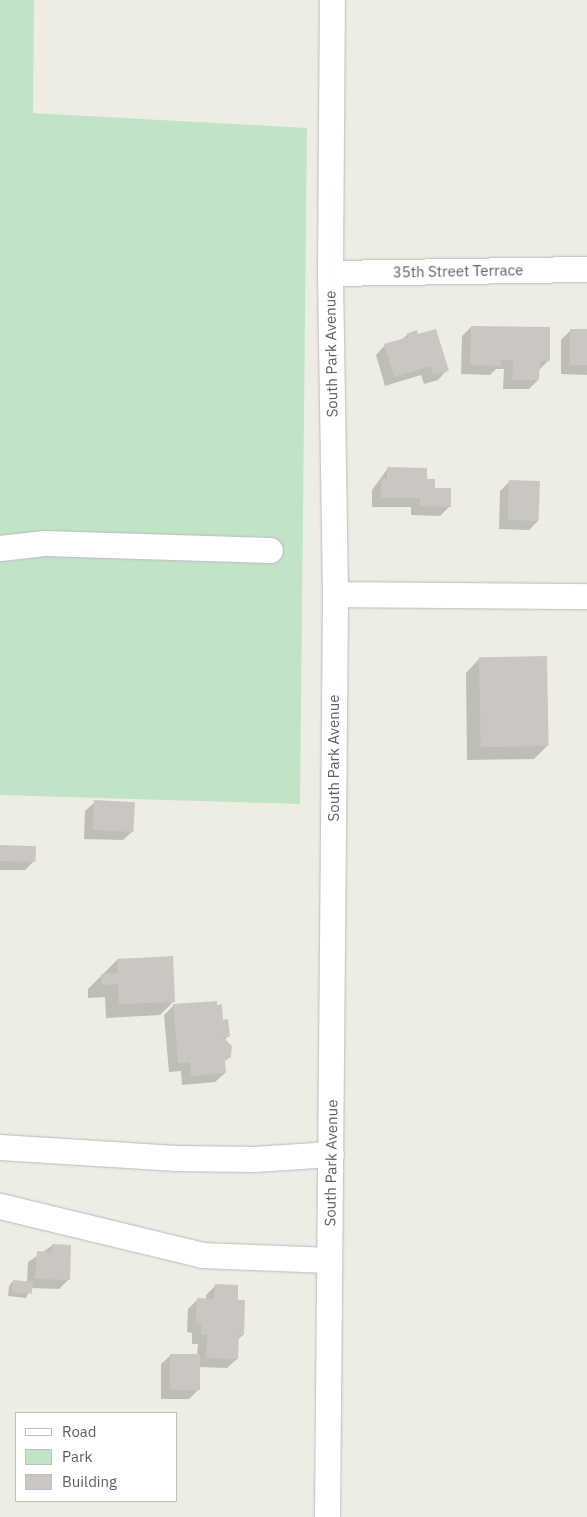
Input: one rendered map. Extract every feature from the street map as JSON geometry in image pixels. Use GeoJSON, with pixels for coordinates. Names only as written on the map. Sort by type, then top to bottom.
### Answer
{"type":"FeatureCollection","features":[{"type":"Feature","properties":{"kind":"street","name":"South Park Avenue"},"geometry":{"type":"LineString","coordinates":[[327,1517],[335,594],[330,273],[332,0]]}},
{"type":"Feature","properties":{"kind":"street","name":"35th Street Terrace"},"geometry":{"type":"LineString","coordinates":[[330,273],[587,269]]}},
{"type":"Feature","properties":{"kind":"street"},"geometry":{"type":"LineString","coordinates":[[0,548],[44,543],[270,550]]}},
{"type":"Feature","properties":{"kind":"street"},"geometry":{"type":"LineString","coordinates":[[335,594],[587,596]]}},
{"type":"Feature","properties":{"kind":"street"},"geometry":{"type":"LineString","coordinates":[[0,1147],[176,1158],[254,1159],[331,1154]]}},
{"type":"Feature","properties":{"kind":"street"},"geometry":{"type":"LineString","coordinates":[[0,1206],[202,1256],[329,1260]]}},
{"type":"Feature","properties":{"kind":"green space"},"geometry":{"type":"Polygon","coordinates":[[[0,0],[34,0],[33,113],[307,128],[300,804],[0,795],[0,0]]]}},
{"type":"Feature","properties":{"kind":"building"},"geometry":{"type":"Polygon","coordinates":[[[471,326],[550,327],[550,361],[540,361],[539,380],[512,380],[513,360],[501,360],[501,366],[470,365],[471,326]]]}},
{"type":"Feature","properties":{"kind":"building"},"geometry":{"type":"Polygon","coordinates":[[[436,329],[449,371],[433,375],[431,366],[394,377],[384,344],[408,337],[406,334],[417,330],[418,334],[436,329]]]}},
{"type":"Feature","properties":{"kind":"building"},"geometry":{"type":"Polygon","coordinates":[[[570,329],[587,329],[587,365],[570,365],[570,329]]]}},
{"type":"Feature","properties":{"kind":"building"},"geometry":{"type":"Polygon","coordinates":[[[387,467],[427,468],[427,479],[435,479],[435,488],[451,488],[451,507],[420,506],[420,498],[381,498],[381,479],[387,479],[387,467]]]}},
{"type":"Feature","properties":{"kind":"building"},"geometry":{"type":"Polygon","coordinates":[[[509,480],[540,481],[539,521],[508,520],[509,480]]]}},
{"type":"Feature","properties":{"kind":"building"},"geometry":{"type":"Polygon","coordinates":[[[547,656],[549,746],[481,747],[479,657],[547,656]]]}},
{"type":"Feature","properties":{"kind":"building"},"geometry":{"type":"Polygon","coordinates":[[[94,800],[135,802],[133,832],[92,830],[94,800]]]}},
{"type":"Feature","properties":{"kind":"building"},"geometry":{"type":"Polygon","coordinates":[[[0,845],[36,846],[35,862],[0,861],[0,845]]]}},
{"type":"Feature","properties":{"kind":"building"},"geometry":{"type":"Polygon","coordinates":[[[173,956],[175,1002],[119,1004],[118,984],[102,985],[101,974],[118,973],[117,959],[173,956]]]}},
{"type":"Feature","properties":{"kind":"building"},"geometry":{"type":"Polygon","coordinates":[[[217,1001],[217,1005],[222,1004],[223,1020],[228,1019],[230,1037],[223,1037],[232,1046],[231,1057],[225,1061],[226,1073],[191,1076],[190,1062],[178,1063],[173,1004],[217,1001]]]}},
{"type":"Feature","properties":{"kind":"building"},"geometry":{"type":"Polygon","coordinates":[[[52,1244],[71,1245],[70,1280],[35,1279],[37,1251],[52,1252],[52,1244]]]}},
{"type":"Feature","properties":{"kind":"building"},"geometry":{"type":"Polygon","coordinates":[[[13,1280],[33,1282],[32,1294],[12,1292],[13,1280]]]}},
{"type":"Feature","properties":{"kind":"building"},"geometry":{"type":"Polygon","coordinates":[[[215,1284],[238,1285],[238,1300],[245,1300],[244,1335],[239,1335],[238,1359],[206,1358],[207,1335],[201,1335],[201,1324],[196,1323],[197,1298],[214,1299],[215,1284]]]}},
{"type":"Feature","properties":{"kind":"building"},"geometry":{"type":"Polygon","coordinates":[[[170,1354],[200,1354],[200,1390],[170,1390],[170,1354]]]}}]}
